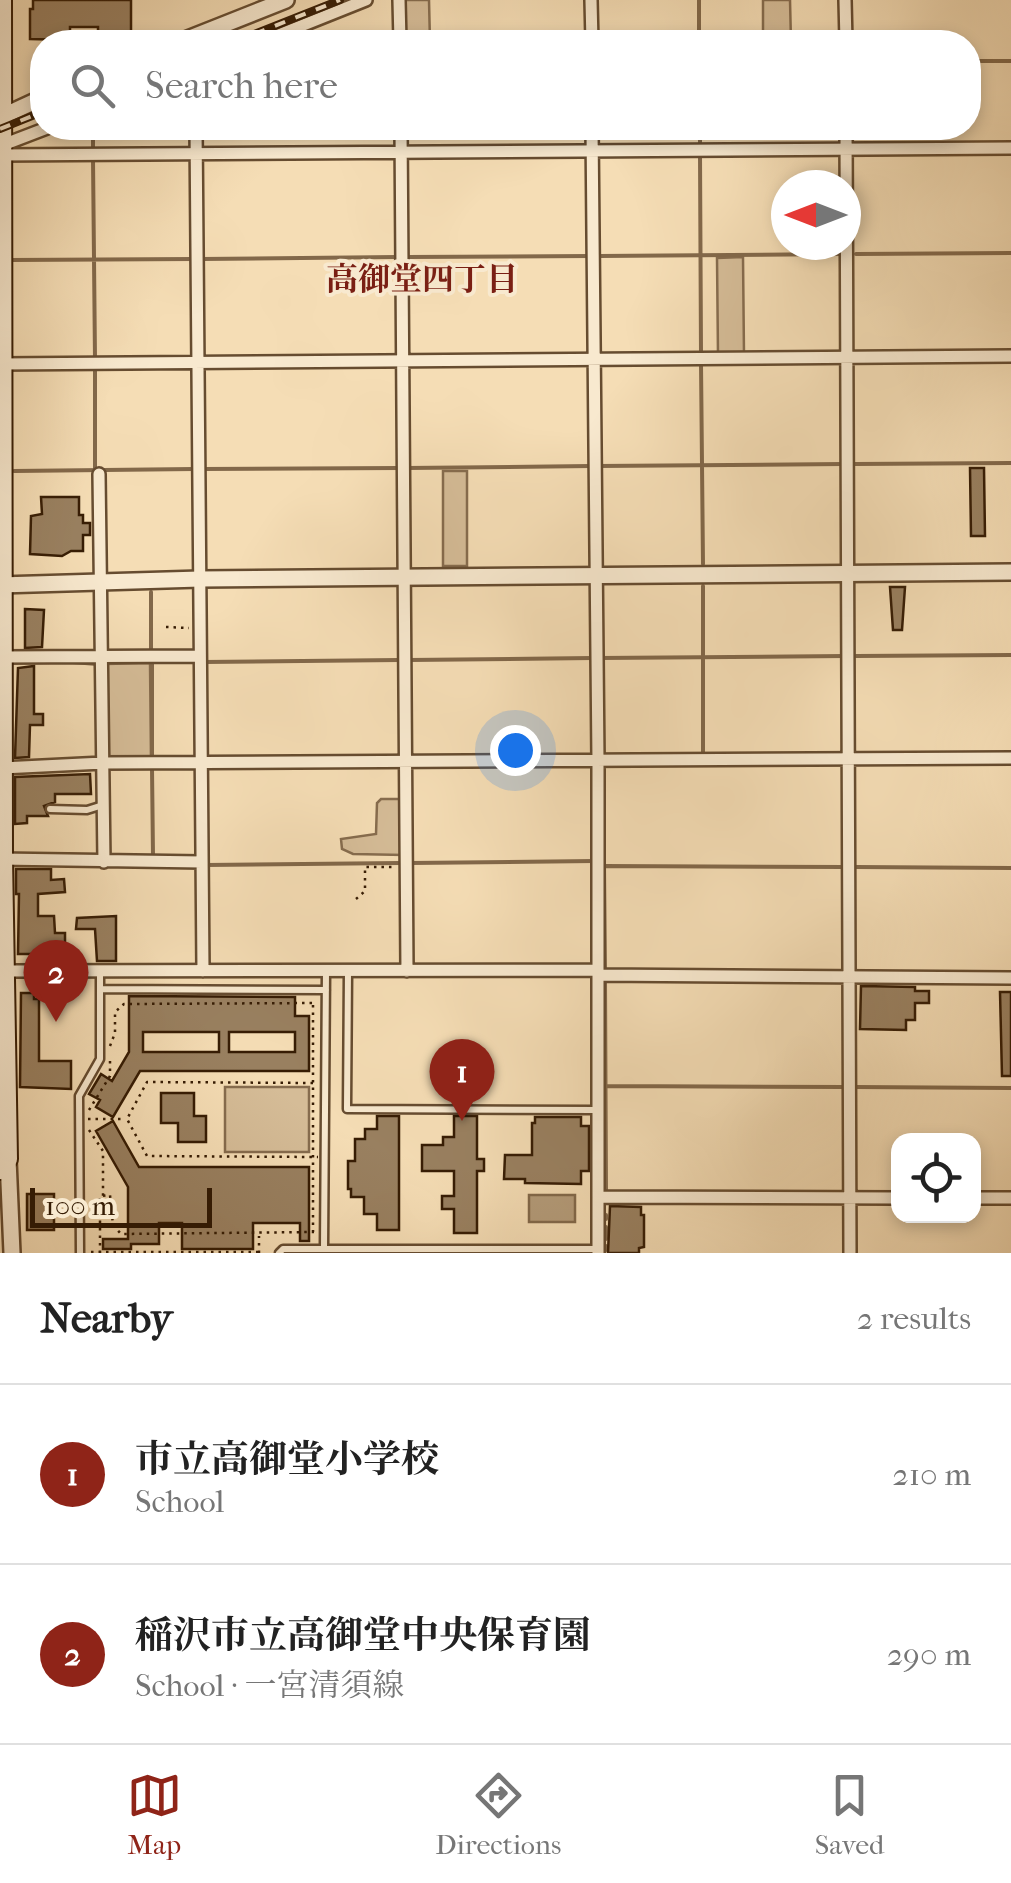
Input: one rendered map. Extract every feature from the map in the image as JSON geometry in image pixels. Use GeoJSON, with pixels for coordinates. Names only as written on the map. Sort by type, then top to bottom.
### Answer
{"type":"FeatureCollection","features":[{"type":"Feature","properties":{"kind":"main road"},"geometry":{"type":"LineString","coordinates":[[2,0],[1,858],[7,971],[4,1164]]}},
{"type":"Feature","properties":{"kind":"street"},"geometry":{"type":"LineString","coordinates":[[210,30],[286,0]]}},
{"type":"Feature","properties":{"kind":"street"},"geometry":{"type":"LineString","coordinates":[[291,30],[366,0]]}},
{"type":"Feature","properties":{"kind":"street"},"geometry":{"type":"LineString","coordinates":[[400,0],[400,30]]}},
{"type":"Feature","properties":{"kind":"street"},"geometry":{"type":"LineString","coordinates":[[591,0],[592,30]]}},
{"type":"Feature","properties":{"kind":"street"},"geometry":{"type":"LineString","coordinates":[[846,0],[846,30]]}},
{"type":"Feature","properties":{"kind":"street"},"geometry":{"type":"LineString","coordinates":[[0,117],[30,103]]}},
{"type":"Feature","properties":{"kind":"street"},"geometry":{"type":"LineString","coordinates":[[0,146],[30,135]]}},
{"type":"Feature","properties":{"kind":"street"},"geometry":{"type":"LineString","coordinates":[[196,140],[202,971]]}},
{"type":"Feature","properties":{"kind":"street"},"geometry":{"type":"LineString","coordinates":[[402,140],[407,970]]}},
{"type":"Feature","properties":{"kind":"street"},"geometry":{"type":"LineString","coordinates":[[592,140],[598,1251]]}},
{"type":"Feature","properties":{"kind":"street"},"geometry":{"type":"LineString","coordinates":[[846,140],[850,1253]]}},
{"type":"Feature","properties":{"kind":"street"},"geometry":{"type":"LineString","coordinates":[[0,155],[1011,148]]}},
{"type":"Feature","properties":{"kind":"street"},"geometry":{"type":"LineString","coordinates":[[1,364],[1011,356]]}},
{"type":"Feature","properties":{"kind":"street"},"geometry":{"type":"LineString","coordinates":[[99,474],[104,862]]}},
{"type":"Feature","properties":{"kind":"street"},"geometry":{"type":"LineString","coordinates":[[1,584],[1011,572]]}},
{"type":"Feature","properties":{"kind":"street"},"geometry":{"type":"LineString","coordinates":[[1,658],[200,656]]}},
{"type":"Feature","properties":{"kind":"street"},"geometry":{"type":"LineString","coordinates":[[2,768],[102,763],[1011,758]]}},
{"type":"Feature","properties":{"kind":"street"},"geometry":{"type":"LineString","coordinates":[[1,858],[202,862]]}},
{"type":"Feature","properties":{"kind":"street"},"geometry":{"type":"LineString","coordinates":[[7,971],[407,970],[1011,978]]}},
{"type":"Feature","properties":{"kind":"street"},"geometry":{"type":"LineString","coordinates":[[4,1164],[8,1248]]}},
{"type":"Feature","properties":{"kind":"street"},"geometry":{"type":"LineString","coordinates":[[598,1196],[891,1198]]}},
{"type":"Feature","properties":{"kind":"street"},"geometry":{"type":"LineString","coordinates":[[981,1198],[1011,1198]]}},
{"type":"Feature","properties":{"kind":"lane"},"geometry":{"type":"LineString","coordinates":[[50,808],[86,810],[103,805]]}},
{"type":"Feature","properties":{"kind":"lane"},"geometry":{"type":"LineString","coordinates":[[80,1252],[79,1096],[100,1060],[100,971]]}},
{"type":"Feature","properties":{"kind":"lane"},"geometry":{"type":"LineString","coordinates":[[324,1249],[326,971]]}},
{"type":"Feature","properties":{"kind":"lane"},"geometry":{"type":"LineString","coordinates":[[348,971],[347,1109],[598,1110]]}},
{"type":"Feature","properties":{"kind":"lane"},"geometry":{"type":"LineString","coordinates":[[100,989],[326,990]]}},
{"type":"Feature","properties":{"kind":"lane"},"geometry":{"type":"LineString","coordinates":[[279,1253],[283,1248],[598,1251]]}},
{"type":"Feature","properties":{"kind":"path"},"geometry":{"type":"LineString","coordinates":[[166,627],[200,628]]}},
{"type":"Feature","properties":{"kind":"path"},"geometry":{"type":"LineString","coordinates":[[356,899],[365,890],[365,867],[406,866]]}},
{"type":"Feature","properties":{"kind":"path"},"geometry":{"type":"LineString","coordinates":[[82,1118],[110,1076],[115,1012],[124,1004],[326,1003]]}},
{"type":"Feature","properties":{"kind":"path"},"geometry":{"type":"LineString","coordinates":[[313,1004],[313,1232]]}},
{"type":"Feature","properties":{"kind":"path"},"geometry":{"type":"LineString","coordinates":[[127,1119],[147,1082],[325,1083]]}},
{"type":"Feature","properties":{"kind":"path"},"geometry":{"type":"LineString","coordinates":[[82,1118],[127,1119]]}},
{"type":"Feature","properties":{"kind":"path"},"geometry":{"type":"LineString","coordinates":[[82,1118],[102,1150],[100,1252]]}},
{"type":"Feature","properties":{"kind":"path"},"geometry":{"type":"LineString","coordinates":[[127,1119],[146,1156],[324,1157]]}},
{"type":"Feature","properties":{"kind":"path"},"geometry":{"type":"LineString","coordinates":[[102,1196],[110,1196],[112,1225],[121,1234],[324,1232]]}},
{"type":"Feature","properties":{"kind":"path"},"geometry":{"type":"LineString","coordinates":[[80,1252],[258,1253],[259,1234]]}},
{"type":"Feature","properties":{"kind":"shaded area"},"geometry":{"type":"Polygon","coordinates":[[[404,0],[429,0],[430,30],[404,30],[404,0]]]}},
{"type":"Feature","properties":{"kind":"shaded area"},"geometry":{"type":"Polygon","coordinates":[[[763,0],[790,0],[791,30],[763,30],[763,0]]]}},
{"type":"Feature","properties":{"kind":"shaded area"},"geometry":{"type":"Polygon","coordinates":[[[743,257],[744,355],[718,355],[717,258],[743,257]]]}},
{"type":"Feature","properties":{"kind":"shaded area"},"geometry":{"type":"Polygon","coordinates":[[[443,471],[467,471],[467,566],[443,566],[443,471]]]}},
{"type":"Feature","properties":{"kind":"shaded area"},"geometry":{"type":"Polygon","coordinates":[[[150,663],[151,760],[106,757],[105,664],[150,663]]]}},
{"type":"Feature","properties":{"kind":"shaded area"},"geometry":{"type":"Polygon","coordinates":[[[381,799],[404,799],[404,855],[353,854],[342,849],[341,839],[376,834],[377,803],[381,799]]]}},
{"type":"Feature","properties":{"kind":"shaded area"},"geometry":{"type":"Polygon","coordinates":[[[225,1087],[309,1087],[309,1152],[225,1152],[225,1087]]]}},
{"type":"Feature","properties":{"kind":"shaded area"},"geometry":{"type":"Polygon","coordinates":[[[529,1195],[575,1195],[575,1222],[529,1222],[529,1195]]]}},
{"type":"Feature","properties":{"kind":"building"},"geometry":{"type":"Polygon","coordinates":[[[33,0],[131,0],[131,30],[30,30],[33,0]]]}},
{"type":"Feature","properties":{"kind":"building"},"geometry":{"type":"Polygon","coordinates":[[[970,468],[984,468],[985,536],[971,536],[970,468]]]}},
{"type":"Feature","properties":{"kind":"building"},"geometry":{"type":"Polygon","coordinates":[[[41,497],[79,497],[79,515],[83,515],[83,523],[90,523],[90,535],[83,535],[83,551],[62,556],[30,554],[31,516],[42,514],[41,497]]]}},
{"type":"Feature","properties":{"kind":"building"},"geometry":{"type":"Polygon","coordinates":[[[890,587],[905,587],[902,630],[893,630],[890,587]]]}},
{"type":"Feature","properties":{"kind":"building"},"geometry":{"type":"Polygon","coordinates":[[[25,609],[44,610],[42,647],[25,648],[25,609]]]}},
{"type":"Feature","properties":{"kind":"building"},"geometry":{"type":"Polygon","coordinates":[[[34,666],[34,714],[43,714],[43,725],[30,725],[29,757],[15,758],[18,668],[34,666]]]}},
{"type":"Feature","properties":{"kind":"building"},"geometry":{"type":"Polygon","coordinates":[[[90,774],[91,794],[55,794],[55,802],[44,806],[48,816],[27,816],[27,823],[15,824],[15,777],[90,774]]]}},
{"type":"Feature","properties":{"kind":"building"},"geometry":{"type":"Polygon","coordinates":[[[16,869],[51,869],[51,880],[64,879],[65,892],[38,894],[38,916],[54,916],[55,933],[65,933],[65,954],[18,954],[16,869]]]}},
{"type":"Feature","properties":{"kind":"building"},"geometry":{"type":"Polygon","coordinates":[[[116,916],[116,961],[97,961],[95,929],[76,929],[77,918],[116,916]]]}},
{"type":"Feature","properties":{"kind":"building"},"geometry":{"type":"Polygon","coordinates":[[[861,986],[915,987],[915,991],[929,991],[929,1003],[915,1003],[915,1020],[906,1020],[906,1030],[860,1029],[861,986]]]}},
{"type":"Feature","properties":{"kind":"building"},"geometry":{"type":"Polygon","coordinates":[[[1000,992],[1011,992],[1011,1076],[1002,1076],[1000,992]]]}},
{"type":"Feature","properties":{"kind":"building"},"geometry":{"type":"Polygon","coordinates":[[[21,993],[34,993],[34,999],[39,999],[39,1061],[71,1061],[71,1089],[20,1087],[21,993]]]}},
{"type":"Feature","properties":{"kind":"building"},"geometry":{"type":"Polygon","coordinates":[[[129,996],[295,997],[295,1016],[309,1016],[309,1071],[140,1071],[113,1117],[96,1107],[100,1100],[89,1094],[101,1074],[112,1081],[129,1052],[129,996]],[[143,1032],[143,1052],[219,1052],[219,1032],[143,1032]],[[229,1032],[229,1052],[295,1052],[295,1032],[229,1032]]]}},
{"type":"Feature","properties":{"kind":"building"},"geometry":{"type":"Polygon","coordinates":[[[161,1093],[194,1093],[194,1116],[206,1116],[206,1142],[178,1142],[178,1123],[161,1123],[161,1093]]]}},
{"type":"Feature","properties":{"kind":"building"},"geometry":{"type":"Polygon","coordinates":[[[377,1116],[399,1116],[399,1230],[377,1230],[377,1214],[364,1214],[364,1197],[351,1197],[348,1189],[348,1161],[355,1161],[355,1139],[365,1139],[365,1129],[377,1129],[377,1116]]]}},
{"type":"Feature","properties":{"kind":"building"},"geometry":{"type":"Polygon","coordinates":[[[454,1116],[477,1116],[477,1159],[484,1159],[484,1171],[477,1171],[477,1233],[454,1233],[454,1209],[442,1209],[442,1196],[454,1196],[454,1171],[422,1171],[422,1145],[443,1145],[443,1137],[454,1137],[454,1116]]]}},
{"type":"Feature","properties":{"kind":"building"},"geometry":{"type":"Polygon","coordinates":[[[535,1117],[581,1117],[581,1126],[589,1126],[589,1171],[581,1171],[581,1184],[504,1179],[505,1155],[532,1155],[535,1117]]]}},
{"type":"Feature","properties":{"kind":"building"},"geometry":{"type":"Polygon","coordinates":[[[113,1121],[139,1167],[309,1167],[309,1241],[300,1241],[300,1223],[253,1223],[253,1249],[182,1249],[182,1223],[159,1223],[159,1244],[103,1249],[103,1239],[128,1239],[128,1187],[96,1131],[113,1121]]]}},
{"type":"Feature","properties":{"kind":"building"},"geometry":{"type":"Polygon","coordinates":[[[27,1194],[54,1194],[54,1230],[27,1230],[27,1194]]]}},
{"type":"Feature","properties":{"kind":"building"},"geometry":{"type":"Polygon","coordinates":[[[610,1206],[641,1207],[644,1247],[639,1248],[639,1253],[608,1253],[610,1206]]]}},
{"type":"Feature","properties":{"kind":"waterway"},"geometry":{"type":"LineString","coordinates":[[699,0],[699,30]]}},
{"type":"Feature","properties":{"kind":"waterway"},"geometry":{"type":"LineString","coordinates":[[981,61],[1011,61]]}},
{"type":"Feature","properties":{"kind":"waterway"},"geometry":{"type":"LineString","coordinates":[[93,140],[93,151]]}},
{"type":"Feature","properties":{"kind":"waterway"},"geometry":{"type":"LineString","coordinates":[[700,140],[700,146]]}},
{"type":"Feature","properties":{"kind":"waterway"},"geometry":{"type":"LineString","coordinates":[[700,154],[701,354]]}},
{"type":"Feature","properties":{"kind":"waterway"},"geometry":{"type":"LineString","coordinates":[[93,159],[95,359]]}},
{"type":"Feature","properties":{"kind":"waterway"},"geometry":{"type":"LineString","coordinates":[[861,254],[1011,253]]}},
{"type":"Feature","properties":{"kind":"waterway"},"geometry":{"type":"LineString","coordinates":[[599,256],[771,255]]}},
{"type":"Feature","properties":{"kind":"waterway"},"geometry":{"type":"LineString","coordinates":[[407,257],[591,256]]}},
{"type":"Feature","properties":{"kind":"waterway"},"geometry":{"type":"LineString","coordinates":[[202,259],[397,257]]}},
{"type":"Feature","properties":{"kind":"waterway"},"geometry":{"type":"LineString","coordinates":[[10,260],[194,259]]}},
{"type":"Feature","properties":{"kind":"waterway"},"geometry":{"type":"LineString","coordinates":[[701,364],[703,564]]}},
{"type":"Feature","properties":{"kind":"waterway"},"geometry":{"type":"LineString","coordinates":[[95,367],[95,470]]}},
{"type":"Feature","properties":{"kind":"waterway"},"geometry":{"type":"LineString","coordinates":[[855,464],[1011,463]]}},
{"type":"Feature","properties":{"kind":"waterway"},"geometry":{"type":"LineString","coordinates":[[598,466],[843,464]]}},
{"type":"Feature","properties":{"kind":"waterway"},"geometry":{"type":"LineString","coordinates":[[407,468],[591,466]]}},
{"type":"Feature","properties":{"kind":"waterway"},"geometry":{"type":"LineString","coordinates":[[202,469],[400,468]]}},
{"type":"Feature","properties":{"kind":"waterway"},"geometry":{"type":"LineString","coordinates":[[14,471],[194,469]]}},
{"type":"Feature","properties":{"kind":"waterway"},"geometry":{"type":"LineString","coordinates":[[703,586],[703,756]]}},
{"type":"Feature","properties":{"kind":"waterway"},"geometry":{"type":"LineString","coordinates":[[151,592],[151,652]]}},
{"type":"Feature","properties":{"kind":"waterway"},"geometry":{"type":"LineString","coordinates":[[856,656],[1011,655]]}},
{"type":"Feature","properties":{"kind":"waterway"},"geometry":{"type":"LineString","coordinates":[[600,658],[845,656]]}},
{"type":"Feature","properties":{"kind":"waterway"},"geometry":{"type":"LineString","coordinates":[[409,660],[593,658]]}},
{"type":"Feature","properties":{"kind":"waterway"},"geometry":{"type":"LineString","coordinates":[[204,662],[399,660]]}},
{"type":"Feature","properties":{"kind":"waterway"},"geometry":{"type":"LineString","coordinates":[[152,661],[152,760]]}},
{"type":"Feature","properties":{"kind":"waterway"},"geometry":{"type":"LineString","coordinates":[[73,662],[97,664]]}},
{"type":"Feature","properties":{"kind":"waterway"},"geometry":{"type":"LineString","coordinates":[[152,768],[153,856]]}},
{"type":"Feature","properties":{"kind":"waterway"},"geometry":{"type":"LineString","coordinates":[[410,863],[594,861]]}},
{"type":"Feature","properties":{"kind":"waterway"},"geometry":{"type":"LineString","coordinates":[[206,865],[401,863]]}},
{"type":"Feature","properties":{"kind":"waterway"},"geometry":{"type":"LineString","coordinates":[[605,969],[604,866],[846,867]]}},
{"type":"Feature","properties":{"kind":"waterway"},"geometry":{"type":"LineString","coordinates":[[856,867],[1011,868]]}},
{"type":"Feature","properties":{"kind":"waterway"},"geometry":{"type":"LineString","coordinates":[[605,982],[606,1190]]}},
{"type":"Feature","properties":{"kind":"waterway"},"geometry":{"type":"LineString","coordinates":[[605,1086],[845,1087]]}},
{"type":"Feature","properties":{"kind":"waterway"},"geometry":{"type":"LineString","coordinates":[[855,1087],[1011,1088]]}},
{"type":"Feature","properties":{"kind":"waterway"},"geometry":{"type":"LineString","coordinates":[[606,1227],[606,1239]]}},
{"type":"Feature","properties":{"kind":"railway"},"geometry":{"type":"LineString","coordinates":[[264,30],[340,0]]}},
{"type":"Feature","properties":{"kind":"railway"},"geometry":{"type":"LineString","coordinates":[[0,129],[30,117]]}},
{"type":"Feature","properties":{"kind":"place","name":"稲沢市立高御堂中央保育園"},"geometry":{"type":"Point","coordinates":[56,1022]}},
{"type":"Feature","properties":{"kind":"place","name":"市立高御堂小学校"},"geometry":{"type":"Point","coordinates":[462,1121]}},
{"type":"Feature","properties":{"kind":"district","name":"高御堂四丁目"},"geometry":{"type":"Point","coordinates":[422,279]}}]}
